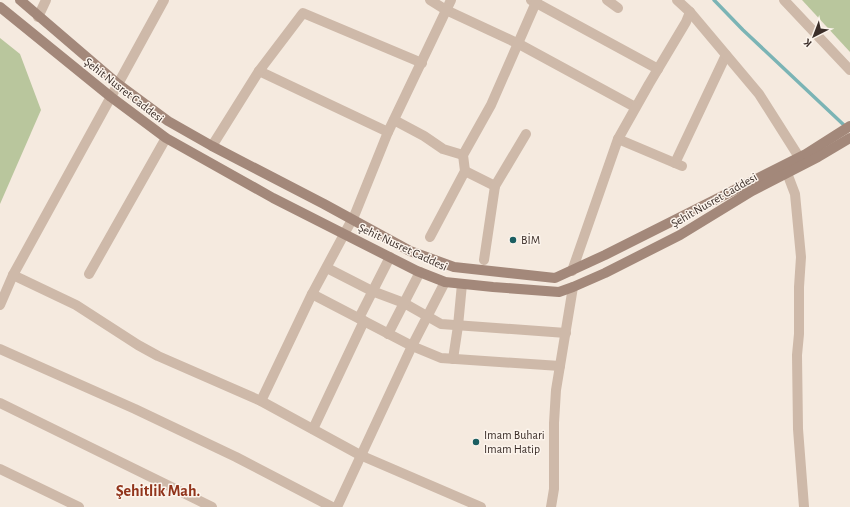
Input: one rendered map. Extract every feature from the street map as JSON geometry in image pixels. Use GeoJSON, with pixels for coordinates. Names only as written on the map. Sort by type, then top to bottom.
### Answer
{"type":"FeatureCollection","features":[{"type":"Feature","properties":{"kind":"main road","name":"Şehit Nusret Caddesi"},"geometry":{"type":"LineString","coordinates":[[20,0],[118,84],[168,121],[212,146],[410,251],[454,267],[555,278],[572,271],[803,155],[850,126]]}},
{"type":"Feature","properties":{"kind":"main road","name":"Şehit Nusret Caddesi"},"geometry":{"type":"LineString","coordinates":[[0,7],[111,97],[166,138],[273,198],[420,272],[445,282],[558,292],[573,288],[668,241],[752,191],[818,157],[850,138]]}},
{"type":"Feature","properties":{"kind":"street"},"geometry":{"type":"LineString","coordinates":[[38,17],[46,0]]}},
{"type":"Feature","properties":{"kind":"street"},"geometry":{"type":"LineString","coordinates":[[0,305],[14,275],[164,0]]}},
{"type":"Feature","properties":{"kind":"street"},"geometry":{"type":"LineString","coordinates":[[430,0],[446,10],[518,44],[635,108]]}},
{"type":"Feature","properties":{"kind":"street"},"geometry":{"type":"LineString","coordinates":[[261,401],[312,294],[328,268],[352,219],[388,132],[451,0]]}},
{"type":"Feature","properties":{"kind":"street"},"geometry":{"type":"LineString","coordinates":[[607,0],[618,8]]}},
{"type":"Feature","properties":{"kind":"street"},"geometry":{"type":"LineString","coordinates":[[677,0],[690,12],[759,94],[803,155]]}},
{"type":"Feature","properties":{"kind":"street"},"geometry":{"type":"LineString","coordinates":[[784,0],[850,70]]}},
{"type":"Feature","properties":{"kind":"street"},"geometry":{"type":"LineString","coordinates":[[430,237],[465,171],[462,155],[491,105],[535,1],[658,69]]}},
{"type":"Feature","properties":{"kind":"street"},"geometry":{"type":"LineString","coordinates":[[572,271],[618,139],[686,22],[690,12]]}},
{"type":"Feature","properties":{"kind":"street"},"geometry":{"type":"LineString","coordinates":[[212,146],[259,71],[303,13],[422,63]]}},
{"type":"Feature","properties":{"kind":"street"},"geometry":{"type":"LineString","coordinates":[[618,139],[678,165],[726,55]]}},
{"type":"Feature","properties":{"kind":"street"},"geometry":{"type":"LineString","coordinates":[[259,71],[388,132]]}},
{"type":"Feature","properties":{"kind":"street"},"geometry":{"type":"LineString","coordinates":[[394,120],[424,136],[443,149],[462,155]]}},
{"type":"Feature","properties":{"kind":"street"},"geometry":{"type":"LineString","coordinates":[[484,260],[495,186],[526,134]]}},
{"type":"Feature","properties":{"kind":"street"},"geometry":{"type":"LineString","coordinates":[[89,274],[166,138]]}},
{"type":"Feature","properties":{"kind":"street"},"geometry":{"type":"LineString","coordinates":[[465,171],[495,186]]}},
{"type":"Feature","properties":{"kind":"street"},"geometry":{"type":"LineString","coordinates":[[787,173],[795,194],[801,257],[797,355],[798,429],[804,507]]}},
{"type":"Feature","properties":{"kind":"street"},"geometry":{"type":"LineString","coordinates":[[313,429],[362,320],[372,291],[390,257]]}},
{"type":"Feature","properties":{"kind":"street"},"geometry":{"type":"LineString","coordinates":[[328,268],[372,291],[404,303],[441,324],[566,333]]}},
{"type":"Feature","properties":{"kind":"street"},"geometry":{"type":"LineString","coordinates":[[388,334],[420,272]]}},
{"type":"Feature","properties":{"kind":"street"},"geometry":{"type":"LineString","coordinates":[[14,275],[76,305],[138,345],[158,356],[261,401],[360,455],[481,507]]}},
{"type":"Feature","properties":{"kind":"street"},"geometry":{"type":"LineString","coordinates":[[337,507],[412,346],[445,282]]}},
{"type":"Feature","properties":{"kind":"street"},"geometry":{"type":"LineString","coordinates":[[453,360],[462,284]]}},
{"type":"Feature","properties":{"kind":"street"},"geometry":{"type":"LineString","coordinates":[[551,507],[554,489],[554,423],[556,390],[573,288]]}},
{"type":"Feature","properties":{"kind":"street"},"geometry":{"type":"LineString","coordinates":[[312,294],[412,346],[441,358],[560,366]]}},
{"type":"Feature","properties":{"kind":"street"},"geometry":{"type":"LineString","coordinates":[[0,349],[135,409],[229,454],[332,507]]}},
{"type":"Feature","properties":{"kind":"street"},"geometry":{"type":"LineString","coordinates":[[0,403],[212,507]]}},
{"type":"Feature","properties":{"kind":"street"},"geometry":{"type":"LineString","coordinates":[[0,469],[79,507]]}},
{"type":"Feature","properties":{"kind":"green space"},"geometry":{"type":"Polygon","coordinates":[[[802,0],[850,0],[850,52],[802,0]]]}},
{"type":"Feature","properties":{"kind":"green space"},"geometry":{"type":"Polygon","coordinates":[[[0,38],[20,54],[41,110],[0,204],[0,38]]]}},
{"type":"Feature","properties":{"kind":"waterway"},"geometry":{"type":"LineString","coordinates":[[714,0],[743,30],[846,127]]}},
{"type":"Feature","properties":{"kind":"place","name":"BİM"},"geometry":{"type":"Point","coordinates":[513,240]}},
{"type":"Feature","properties":{"kind":"place","name":"Imam Buhari Imam Hatip"},"geometry":{"type":"Point","coordinates":[476,442]}},
{"type":"Feature","properties":{"kind":"district","name":"Şehitlik Mah."},"geometry":{"type":"Point","coordinates":[158,490]}}]}
